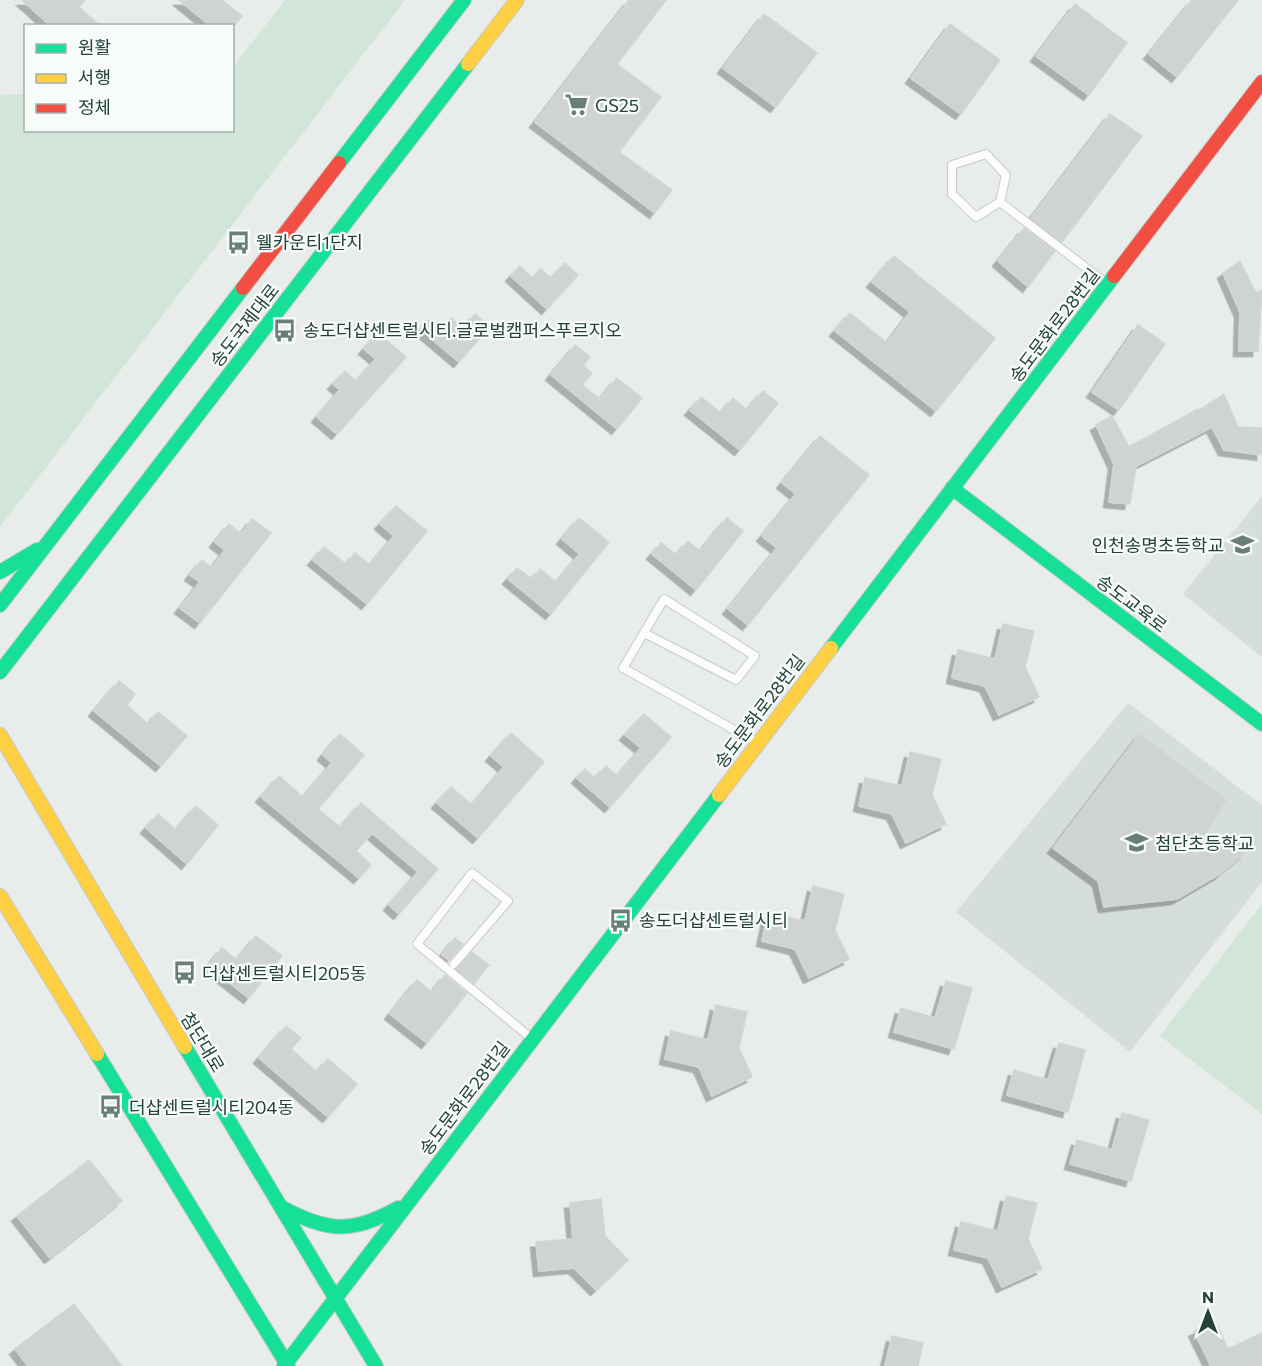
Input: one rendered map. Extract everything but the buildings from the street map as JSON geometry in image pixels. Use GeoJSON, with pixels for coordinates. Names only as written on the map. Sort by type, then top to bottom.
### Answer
{"type":"FeatureCollection","features":[{"type":"Feature","properties":{"kind":"main road","name":"송도국제대로"},"geometry":{"type":"LineString","coordinates":[[0,605],[464,0]]}},
{"type":"Feature","properties":{"kind":"main road","name":"송도국제대로"},"geometry":{"type":"LineString","coordinates":[[0,672],[517,0]]}},
{"type":"Feature","properties":{"kind":"main road","name":"송도문화로28번길"},"geometry":{"type":"LineString","coordinates":[[286,1365],[334,1298],[1262,82]]}},
{"type":"Feature","properties":{"kind":"main road","name":"송도교육로"},"geometry":{"type":"LineString","coordinates":[[952,488],[1262,724]]}},
{"type":"Feature","properties":{"kind":"main road"},"geometry":{"type":"LineString","coordinates":[[0,572],[46,545]]}},
{"type":"Feature","properties":{"kind":"main road","name":"첨단대로"},"geometry":{"type":"LineString","coordinates":[[0,735],[376,1366]]}},
{"type":"Feature","properties":{"kind":"main road"},"geometry":{"type":"LineString","coordinates":[[0,896],[286,1365]]}},
{"type":"Feature","properties":{"kind":"main road"},"geometry":{"type":"LineString","coordinates":[[279,1205],[301,1219],[326,1228],[352,1229],[379,1220],[407,1203]]}},
{"type":"Feature","properties":{"kind":"lane"},"geometry":{"type":"LineString","coordinates":[[986,154],[1006,175],[1000,202],[976,217],[952,194],[952,165],[986,154]]}},
{"type":"Feature","properties":{"kind":"lane"},"geometry":{"type":"LineString","coordinates":[[1000,202],[1108,284]]}},
{"type":"Feature","properties":{"kind":"lane"},"geometry":{"type":"LineString","coordinates":[[644,633],[736,680],[755,656],[664,598],[623,668],[758,742]]}},
{"type":"Feature","properties":{"kind":"lane"},"geometry":{"type":"LineString","coordinates":[[454,964],[508,901],[472,873],[417,944],[532,1039]]}},
{"type":"Feature","properties":{"kind":"shaded area","name":"인천송명초등학교"},"geometry":{"type":"Polygon","coordinates":[[[1262,496],[1262,657],[1183,594],[1262,496]]]}},
{"type":"Feature","properties":{"kind":"shaded area","name":"첨단초등학교"},"geometry":{"type":"Polygon","coordinates":[[[1128,703],[1262,805],[1262,882],[1130,1052],[956,912],[1128,703]]]}},
{"type":"Feature","properties":{"kind":"green space"},"geometry":{"type":"Polygon","coordinates":[[[285,0],[405,0],[0,527],[0,95],[24,94],[24,132],[234,132],[234,66],[285,0]]]}},
{"type":"Feature","properties":{"kind":"green space"},"geometry":{"type":"Polygon","coordinates":[[[1262,904],[1262,1114],[1160,1036],[1262,904]]]}},
{"type":"Feature","properties":{"kind":"traffic: fast"},"geometry":{"type":"LineString","coordinates":[[339,163],[464,0]]}},
{"type":"Feature","properties":{"kind":"traffic: fast"},"geometry":{"type":"LineString","coordinates":[[0,672],[468,64]]}},
{"type":"Feature","properties":{"kind":"traffic: fast"},"geometry":{"type":"LineString","coordinates":[[831,648],[1114,276]]}},
{"type":"Feature","properties":{"kind":"traffic: fast"},"geometry":{"type":"LineString","coordinates":[[0,605],[243,288]]}},
{"type":"Feature","properties":{"kind":"traffic: fast"},"geometry":{"type":"LineString","coordinates":[[952,488],[1262,724]]}},
{"type":"Feature","properties":{"kind":"traffic: fast"},"geometry":{"type":"LineString","coordinates":[[0,572],[37,550]]}},
{"type":"Feature","properties":{"kind":"traffic: fast"},"geometry":{"type":"LineString","coordinates":[[284,1366],[719,795]]}},
{"type":"Feature","properties":{"kind":"traffic: fast"},"geometry":{"type":"LineString","coordinates":[[185,1047],[376,1366]]}},
{"type":"Feature","properties":{"kind":"traffic: fast"},"geometry":{"type":"LineString","coordinates":[[97,1054],[288,1366]]}},
{"type":"Feature","properties":{"kind":"traffic: fast"},"geometry":{"type":"LineString","coordinates":[[281,1207],[312,1221],[340,1227],[367,1222],[398,1208]]}},
{"type":"Feature","properties":{"kind":"traffic: slow"},"geometry":{"type":"LineString","coordinates":[[468,64],[517,0]]}},
{"type":"Feature","properties":{"kind":"traffic: slow"},"geometry":{"type":"LineString","coordinates":[[719,795],[831,648]]}},
{"type":"Feature","properties":{"kind":"traffic: slow"},"geometry":{"type":"LineString","coordinates":[[0,735],[185,1047]]}},
{"type":"Feature","properties":{"kind":"traffic: slow"},"geometry":{"type":"LineString","coordinates":[[0,896],[97,1054]]}},
{"type":"Feature","properties":{"kind":"traffic: jam"},"geometry":{"type":"LineString","coordinates":[[1114,276],[1262,82]]}},
{"type":"Feature","properties":{"kind":"traffic: jam"},"geometry":{"type":"LineString","coordinates":[[243,288],[339,163]]}},
{"type":"Feature","properties":{"kind":"place","name":"GS25"},"geometry":{"type":"Point","coordinates":[577,105]}},
{"type":"Feature","properties":{"kind":"place","name":"웰카운티1단지"},"geometry":{"type":"Point","coordinates":[238,242]}},
{"type":"Feature","properties":{"kind":"place","name":"송도더샵센트럴시티.글로벌캠퍼스푸르지오"},"geometry":{"type":"Point","coordinates":[285,330]}},
{"type":"Feature","properties":{"kind":"place","name":"인천송명초등학교"},"geometry":{"type":"Point","coordinates":[1242,545]}},
{"type":"Feature","properties":{"kind":"place","name":"첨단초등학교"},"geometry":{"type":"Point","coordinates":[1137,843]}},
{"type":"Feature","properties":{"kind":"place","name":"송도더샵센트럴시티"},"geometry":{"type":"Point","coordinates":[621,920]}},
{"type":"Feature","properties":{"kind":"place","name":"더샵센트럴시티205동"},"geometry":{"type":"Point","coordinates":[184,973]}},
{"type":"Feature","properties":{"kind":"place","name":"더샵센트럴시티204동"},"geometry":{"type":"Point","coordinates":[111,1107]}}]}
